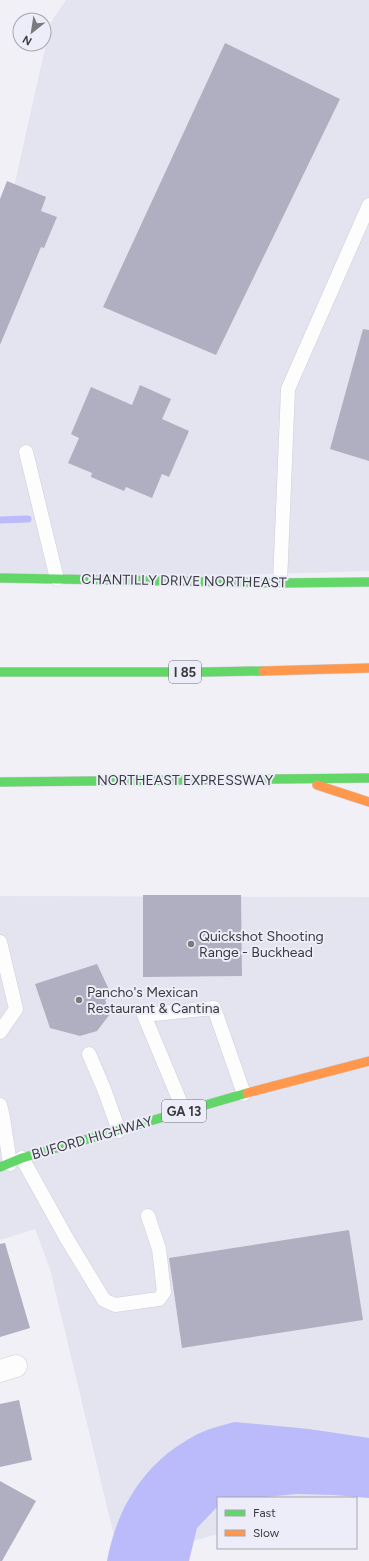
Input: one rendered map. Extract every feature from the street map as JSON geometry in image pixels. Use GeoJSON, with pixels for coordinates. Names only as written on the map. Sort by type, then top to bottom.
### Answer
{"type":"FeatureCollection","features":[{"type":"Feature","properties":{"kind":"main road","name":"CHANTILLY DRIVE NORTHEAST"},"geometry":{"type":"LineString","coordinates":[[0,578],[280,583],[369,582]]}},
{"type":"Feature","properties":{"kind":"main road","name":"I 85"},"geometry":{"type":"LineString","coordinates":[[0,672],[206,672],[369,668]]}},
{"type":"Feature","properties":{"kind":"main road","name":"NORTHEAST EXPRESSWAY"},"geometry":{"type":"LineString","coordinates":[[0,782],[303,780],[369,778]]}},
{"type":"Feature","properties":{"kind":"main road"},"geometry":{"type":"LineString","coordinates":[[303,780],[369,802]]}},
{"type":"Feature","properties":{"kind":"main road","name":"BUFORD HIGHWAY"},"geometry":{"type":"LineString","coordinates":[[11,1163],[184,1111],[369,1061]]}},
{"type":"Feature","properties":{"kind":"lane"},"geometry":{"type":"LineString","coordinates":[[280,583],[288,389],[369,205]]}},
{"type":"Feature","properties":{"kind":"lane"},"geometry":{"type":"LineString","coordinates":[[26,452],[57,579]]}},
{"type":"Feature","properties":{"kind":"lane"},"geometry":{"type":"LineString","coordinates":[[0,942],[16,1009],[0,1032]]}},
{"type":"Feature","properties":{"kind":"lane"},"geometry":{"type":"LineString","coordinates":[[184,1111],[144,1015],[214,1008],[244,1094]]}},
{"type":"Feature","properties":{"kind":"lane"},"geometry":{"type":"LineString","coordinates":[[89,1054],[104,1088],[119,1131]]}},
{"type":"Feature","properties":{"kind":"lane"},"geometry":{"type":"LineString","coordinates":[[0,1105],[11,1163],[67,1239],[104,1300],[115,1305],[159,1299],[164,1292],[159,1249],[148,1216]]}},
{"type":"Feature","properties":{"kind":"shaded area"},"geometry":{"type":"Polygon","coordinates":[[[66,0],[369,0],[369,571],[0,582],[0,249],[44,52],[52,52],[52,21],[66,0]]]}},
{"type":"Feature","properties":{"kind":"shaded area"},"geometry":{"type":"Polygon","coordinates":[[[0,896],[369,897],[369,1491],[348,1497],[217,1497],[217,1534],[120,1561],[50,1269],[35,1229],[0,1240],[0,896]]]}},
{"type":"Feature","properties":{"kind":"water"},"geometry":{"type":"Polygon","coordinates":[[[235,1422],[309,1429],[369,1438],[369,1498],[296,1494],[267,1497],[217,1497],[217,1507],[197,1528],[189,1561],[107,1561],[117,1525],[124,1509],[143,1478],[155,1465],[184,1442],[204,1431],[235,1422]]]}},
{"type":"Feature","properties":{"kind":"building"},"geometry":{"type":"Polygon","coordinates":[[[225,43],[340,99],[216,355],[103,307],[225,43]]]}},
{"type":"Feature","properties":{"kind":"building"},"geometry":{"type":"Polygon","coordinates":[[[7,181],[46,197],[41,211],[57,217],[44,248],[41,247],[0,345],[0,199],[7,181]]]}},
{"type":"Feature","properties":{"kind":"building"},"geometry":{"type":"Polygon","coordinates":[[[363,329],[369,330],[369,461],[330,449],[363,329]]]}},
{"type":"Feature","properties":{"kind":"building"},"geometry":{"type":"Polygon","coordinates":[[[140,385],[171,399],[162,419],[189,431],[169,477],[162,474],[152,498],[126,487],[124,491],[91,477],[92,473],[68,463],[79,438],[71,434],[91,387],[132,405],[140,385]]]}},
{"type":"Feature","properties":{"kind":"building"},"geometry":{"type":"Polygon","coordinates":[[[143,895],[241,895],[242,976],[143,977],[143,895]]]}},
{"type":"Feature","properties":{"kind":"building"},"geometry":{"type":"Polygon","coordinates":[[[97,964],[112,996],[105,1000],[110,1014],[97,1031],[80,1036],[50,1028],[35,984],[97,964]]]}},
{"type":"Feature","properties":{"kind":"building"},"geometry":{"type":"Polygon","coordinates":[[[349,1230],[363,1320],[182,1348],[169,1258],[349,1230]]]}},
{"type":"Feature","properties":{"kind":"building"},"geometry":{"type":"Polygon","coordinates":[[[5,1243],[30,1328],[0,1337],[0,1244],[5,1243]]]}},
{"type":"Feature","properties":{"kind":"building"},"geometry":{"type":"Polygon","coordinates":[[[19,1400],[32,1460],[0,1467],[0,1404],[19,1400]]]}},
{"type":"Feature","properties":{"kind":"building"},"geometry":{"type":"Polygon","coordinates":[[[0,1481],[36,1501],[2,1561],[0,1561],[0,1481]]]}},
{"type":"Feature","properties":{"kind":"waterway"},"geometry":{"type":"LineString","coordinates":[[0,520],[28,519]]}},
{"type":"Feature","properties":{"kind":"traffic: fast"},"geometry":{"type":"LineString","coordinates":[[0,578],[280,583],[369,582]]}},
{"type":"Feature","properties":{"kind":"traffic: fast"},"geometry":{"type":"LineString","coordinates":[[0,672],[263,671]]}},
{"type":"Feature","properties":{"kind":"traffic: fast"},"geometry":{"type":"LineString","coordinates":[[0,782],[369,778]]}},
{"type":"Feature","properties":{"kind":"traffic: fast"},"geometry":{"type":"LineString","coordinates":[[0,1167],[22,1158],[247,1093]]}},
{"type":"Feature","properties":{"kind":"traffic: slow"},"geometry":{"type":"LineString","coordinates":[[263,671],[369,668]]}},
{"type":"Feature","properties":{"kind":"traffic: slow"},"geometry":{"type":"LineString","coordinates":[[317,785],[369,802]]}},
{"type":"Feature","properties":{"kind":"traffic: slow"},"geometry":{"type":"LineString","coordinates":[[247,1093],[369,1061]]}},
{"type":"Feature","properties":{"kind":"place","name":"Quickshot Shooting Range - Buckhead"},"geometry":{"type":"Point","coordinates":[191,944]}},
{"type":"Feature","properties":{"kind":"place","name":"Pancho's Mexican Restaurant & Cantina"},"geometry":{"type":"Point","coordinates":[79,1000]}}]}
